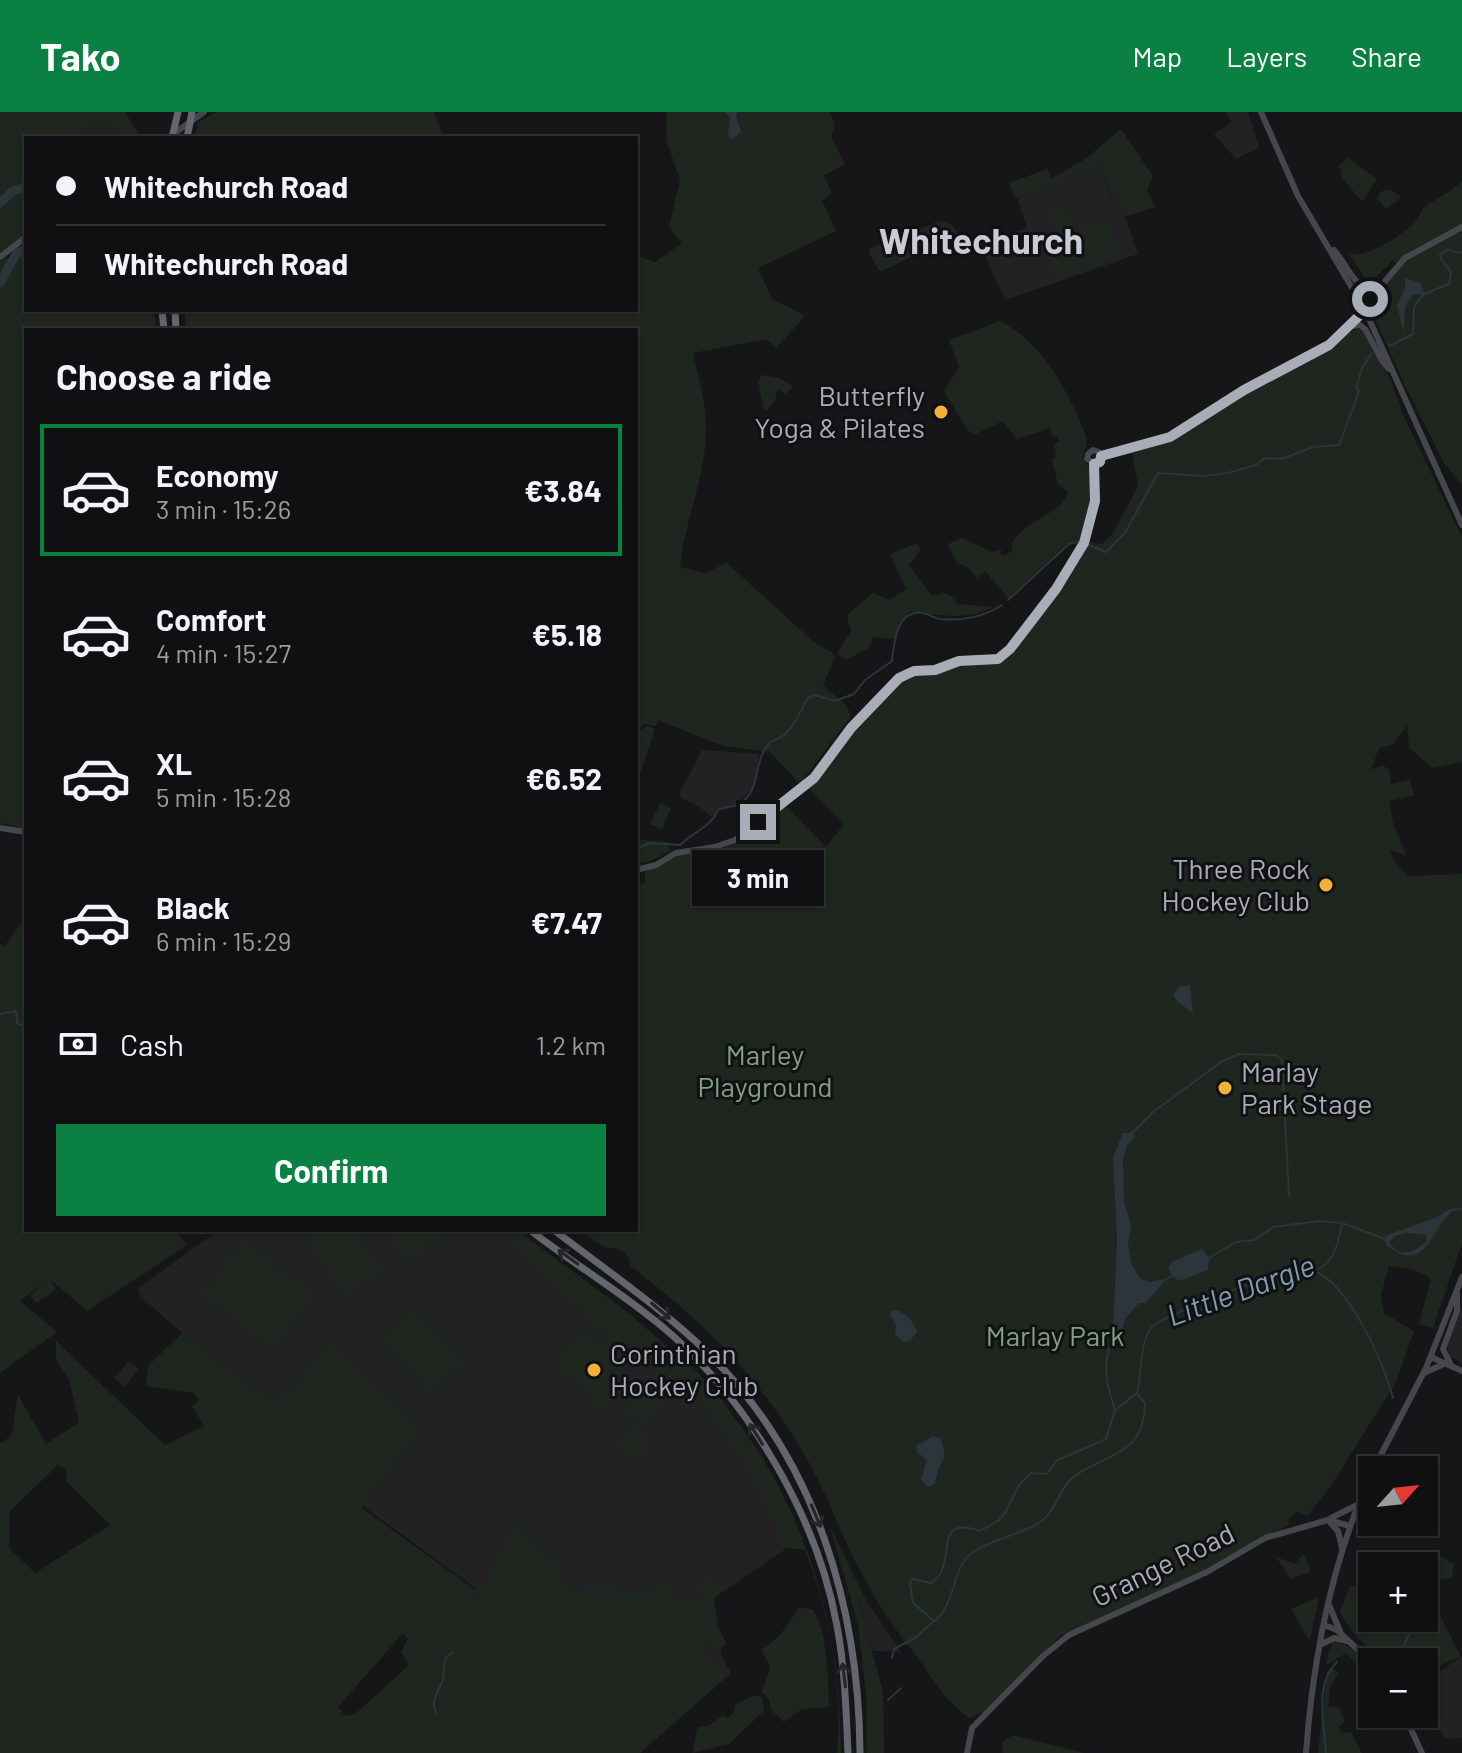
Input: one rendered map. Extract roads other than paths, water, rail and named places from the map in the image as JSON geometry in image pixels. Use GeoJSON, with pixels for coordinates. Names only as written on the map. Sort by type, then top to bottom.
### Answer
{"type":"FeatureCollection","features":[{"type":"Feature","properties":{"kind":"highway"},"geometry":{"type":"LineString","coordinates":[[171,136],[178,112]]}},
{"type":"Feature","properties":{"kind":"highway"},"geometry":{"type":"LineString","coordinates":[[187,136],[192,112]]}},
{"type":"Feature","properties":{"kind":"highway"},"geometry":{"type":"LineString","coordinates":[[533,1232],[672,1335],[736,1404],[787,1484],[813,1542],[837,1623],[846,1686],[848,1753]]}},
{"type":"Feature","properties":{"kind":"highway"},"geometry":{"type":"LineString","coordinates":[[557,1232],[658,1307],[698,1344],[735,1383],[778,1442],[814,1511],[848,1614],[857,1675],[860,1753]]}},
{"type":"Feature","properties":{"kind":"street"},"geometry":{"type":"LineString","coordinates":[[173,136],[204,112]]}},
{"type":"Feature","properties":{"kind":"street"},"geometry":{"type":"LineString","coordinates":[[1261,112],[1289,177],[1365,310],[1460,519]]}},
{"type":"Feature","properties":{"kind":"street"},"geometry":{"type":"LineString","coordinates":[[1101,456],[1170,437],[1244,390],[1329,345],[1350,327],[1365,310],[1368,301],[1411,254],[1462,227]]}},
{"type":"Feature","properties":{"kind":"street"},"geometry":{"type":"LineString","coordinates":[[0,257],[24,239]]}},
{"type":"Feature","properties":{"kind":"street"},"geometry":{"type":"LineString","coordinates":[[1323,239],[1345,262],[1362,288],[1369,291],[1379,288]]}},
{"type":"Feature","properties":{"kind":"street"},"geometry":{"type":"LineString","coordinates":[[1350,327],[1357,325],[1365,329],[1383,362],[1393,372]]}},
{"type":"Feature","properties":{"kind":"street"},"geometry":{"type":"LineString","coordinates":[[1097,450],[1101,456],[1100,462],[1094,464],[1088,461],[1089,452],[1097,450]]}},
{"type":"Feature","properties":{"kind":"street"},"geometry":{"type":"LineString","coordinates":[[638,870],[656,865],[676,853],[715,847],[735,840],[814,778],[871,706],[904,674],[935,670],[959,661],[989,661],[1002,657],[1056,589],[1084,543],[1095,501],[1094,464]]}},
{"type":"Feature","properties":{"kind":"street"},"geometry":{"type":"LineString","coordinates":[[0,828],[24,832]]}},
{"type":"Feature","properties":{"kind":"street"},"geometry":{"type":"LineString","coordinates":[[1380,1456],[1424,1373],[1462,1277]]}},
{"type":"Feature","properties":{"kind":"street"},"geometry":{"type":"LineString","coordinates":[[1448,1364],[1443,1346],[1457,1311],[1457,1293]]}},
{"type":"Feature","properties":{"kind":"street"},"geometry":{"type":"LineString","coordinates":[[1431,1357],[1462,1371]]}},
{"type":"Feature","properties":{"kind":"street"},"geometry":{"type":"LineString","coordinates":[[1424,1373],[1448,1364]]}},
{"type":"Feature","properties":{"kind":"street"},"geometry":{"type":"LineString","coordinates":[[1306,1753],[1324,1625],[1342,1549],[1357,1505]]}},
{"type":"Feature","properties":{"kind":"street","name":"Grange Road"},"geometry":{"type":"LineString","coordinates":[[967,1753],[972,1728],[1043,1656],[1069,1635],[1207,1572],[1265,1538],[1328,1520],[1357,1505]]}},
{"type":"Feature","properties":{"kind":"street"},"geometry":{"type":"LineString","coordinates":[[1328,1520],[1350,1526]]}},
{"type":"Feature","properties":{"kind":"street"},"geometry":{"type":"LineString","coordinates":[[1328,1520],[1338,1531],[1342,1549]]}},
{"type":"Feature","properties":{"kind":"street"},"geometry":{"type":"LineString","coordinates":[[1329,1605],[1340,1633]]}},
{"type":"Feature","properties":{"kind":"street"},"geometry":{"type":"LineString","coordinates":[[1324,1625],[1340,1633],[1358,1648]]}},
{"type":"Feature","properties":{"kind":"street"},"geometry":{"type":"LineString","coordinates":[[1320,1645],[1334,1638],[1351,1641]]}},
{"type":"Feature","properties":{"kind":"street"},"geometry":{"type":"LineString","coordinates":[[1410,1728],[1422,1753]]}},
{"type":"Feature","properties":{"kind":"waterway"},"geometry":{"type":"LineString","coordinates":[[0,203],[13,191],[24,188]]}},
{"type":"Feature","properties":{"kind":"waterway"},"geometry":{"type":"LineString","coordinates":[[0,283],[16,254],[24,250]]}},
{"type":"Feature","properties":{"kind":"waterway"},"geometry":{"type":"LineString","coordinates":[[1389,346],[1413,334],[1414,308],[1424,294],[1449,284],[1451,272],[1440,254],[1447,250],[1462,253]]}},
{"type":"Feature","properties":{"kind":"waterway"},"geometry":{"type":"LineString","coordinates":[[1086,544],[1106,552],[1125,533],[1158,473],[1203,476],[1228,473],[1256,465],[1265,458],[1282,459],[1313,447],[1339,445],[1357,397],[1359,390],[1356,388],[1362,368],[1372,353]]}},
{"type":"Feature","properties":{"kind":"waterway"},"geometry":{"type":"LineString","coordinates":[[1008,600],[1069,544],[1081,541]]}},
{"type":"Feature","properties":{"kind":"waterway"},"geometry":{"type":"LineString","coordinates":[[638,848],[650,843],[680,845],[706,825],[718,810],[745,800],[754,786],[763,753],[770,743],[788,731],[808,698],[814,695],[835,701],[854,694],[865,680],[892,661],[898,629],[907,617],[922,613],[940,619],[964,619],[1002,605]]}},
{"type":"Feature","properties":{"kind":"waterway"},"geometry":{"type":"LineString","coordinates":[[0,1014],[16,1011],[17,1023],[24,1026]]}},
{"type":"Feature","properties":{"kind":"waterway"},"geometry":{"type":"LineString","coordinates":[[1132,1133],[1153,1112],[1221,1062],[1239,1054],[1276,1055],[1282,1060],[1289,1196]]}},
{"type":"Feature","properties":{"kind":"waterway","name":"Little Dargle"},"geometry":{"type":"LineString","coordinates":[[1451,1210],[1462,1209]]}},
{"type":"Feature","properties":{"kind":"waterway"},"geometry":{"type":"LineString","coordinates":[[1209,1258],[1236,1242],[1254,1240],[1273,1227],[1320,1221],[1342,1223]]}},
{"type":"Feature","properties":{"kind":"waterway","name":"Little Dargle"},"geometry":{"type":"LineString","coordinates":[[892,1658],[894,1649],[915,1638],[934,1621],[913,1603],[910,1583],[913,1579],[931,1583],[939,1575],[950,1535],[955,1529],[964,1527],[980,1531],[999,1520],[1019,1485],[1031,1473],[1047,1474],[1056,1461],[1106,1439],[1115,1410],[1137,1393],[1142,1351],[1151,1328],[1186,1309],[1258,1281],[1322,1267],[1334,1253],[1342,1223],[1385,1239]]}},
{"type":"Feature","properties":{"kind":"waterway"},"geometry":{"type":"LineString","coordinates":[[1314,1271],[1327,1279],[1352,1308],[1382,1365],[1393,1398]]}},
{"type":"Feature","properties":{"kind":"waterway"},"geometry":{"type":"LineString","coordinates":[[1163,1281],[1172,1276]]}},
{"type":"Feature","properties":{"kind":"waterway"},"geometry":{"type":"LineString","coordinates":[[1115,1409],[1106,1362],[1116,1335]]}},
{"type":"Feature","properties":{"kind":"waterway","name":"Little Dargle"},"geometry":{"type":"LineString","coordinates":[[935,1621],[948,1603],[966,1558],[988,1544],[1041,1521],[1071,1479],[1130,1444],[1141,1428],[1144,1417],[1145,1403],[1138,1395]]}},
{"type":"Feature","properties":{"kind":"waterway"},"geometry":{"type":"LineString","coordinates":[[1401,1648],[1409,1632]]}},
{"type":"Feature","properties":{"kind":"waterway"},"geometry":{"type":"LineString","coordinates":[[436,1713],[435,1700],[443,1679],[446,1657],[453,1652]]}},
{"type":"Feature","properties":{"kind":"waterway"},"geometry":{"type":"LineString","coordinates":[[1326,1753],[1323,1693],[1325,1681],[1337,1662]]}},
{"type":"Feature","properties":{"kind":"waterway","name":"Little Dargle"},"geometry":{"type":"LineString","coordinates":[[888,1700],[901,1688]]}},
{"type":"Feature","properties":{"kind":"place","name":"Butterfly Yoga & Pilates"},"geometry":{"type":"Point","coordinates":[941,412]}},
{"type":"Feature","properties":{"kind":"place","name":"Three Rock Hockey Club"},"geometry":{"type":"Point","coordinates":[1326,885]}},
{"type":"Feature","properties":{"kind":"place","name":"Marlay Park Stage"},"geometry":{"type":"Point","coordinates":[1225,1088]}},
{"type":"Feature","properties":{"kind":"place","name":"Corinthian Hockey Club"},"geometry":{"type":"Point","coordinates":[594,1370]}},
{"type":"Feature","properties":{"kind":"district","name":"Whitechurch"},"geometry":{"type":"Point","coordinates":[981,241]}},
{"type":"Feature","properties":{"kind":"park label","name":"Marley Playground"},"geometry":{"type":"Point","coordinates":[765,1071]}},
{"type":"Feature","properties":{"kind":"park label","name":"Marlay Park"},"geometry":{"type":"Point","coordinates":[1055,1336]}}]}
